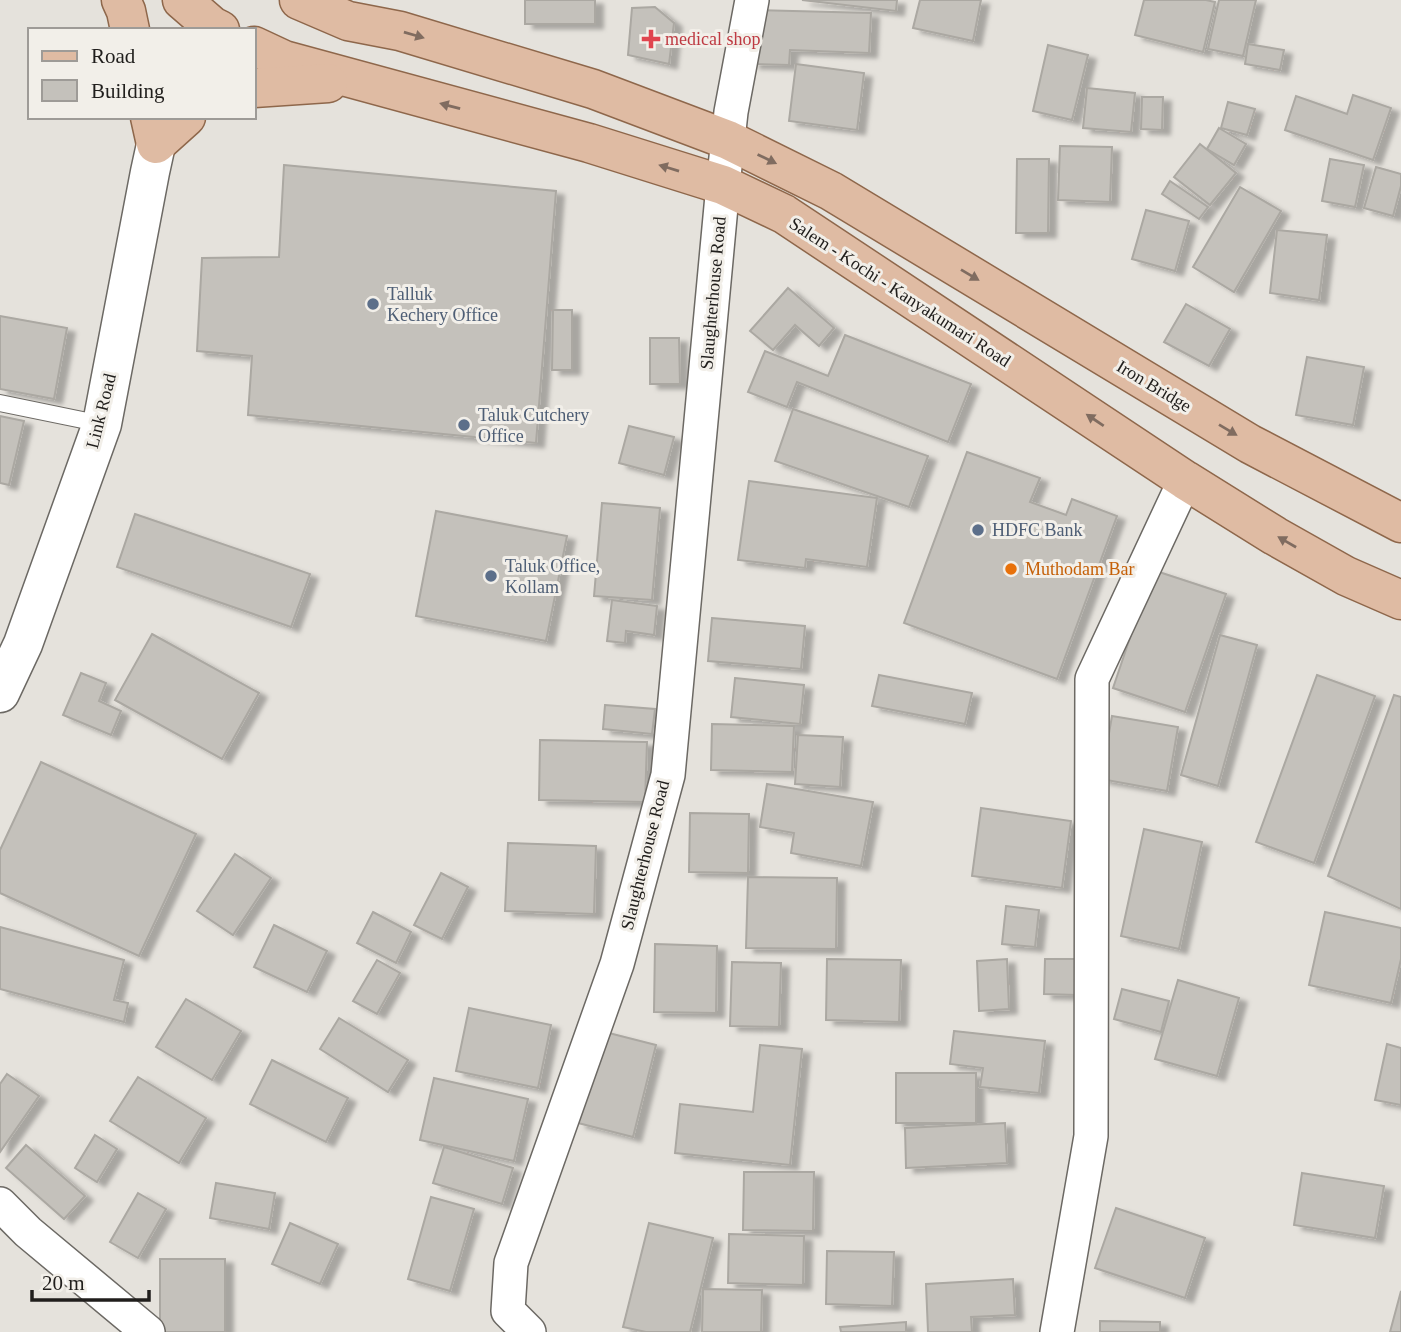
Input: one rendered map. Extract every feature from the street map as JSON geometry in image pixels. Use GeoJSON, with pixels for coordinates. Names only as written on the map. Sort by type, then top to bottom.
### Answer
{"type":"FeatureCollection","features":[{"type":"Feature","properties":{"kind":"main road"},"geometry":{"type":"LineString","coordinates":[[121,0],[130,28]]}},
{"type":"Feature","properties":{"kind":"main road"},"geometry":{"type":"LineString","coordinates":[[299,0],[348,21],[400,31],[593,89],[728,140]]}},
{"type":"Feature","properties":{"kind":"main road"},"geometry":{"type":"LineString","coordinates":[[184,8],[216,28]]}},
{"type":"Feature","properties":{"kind":"main road","name":"Salem - Kochi - Kanyakumari Road"},"geometry":{"type":"LineString","coordinates":[[256,47],[284,60],[589,143],[723,185],[784,214],[1185,480],[1346,576],[1401,600]]}},
{"type":"Feature","properties":{"kind":"main road"},"geometry":{"type":"LineString","coordinates":[[256,88],[358,81]]}},
{"type":"Feature","properties":{"kind":"main road"},"geometry":{"type":"LineString","coordinates":[[156,126],[179,119]]}},
{"type":"Feature","properties":{"kind":"main road","name":"Link Road"},"geometry":{"type":"LineString","coordinates":[[0,693],[23,644],[102,424],[156,126]]}},
{"type":"Feature","properties":{"kind":"main road","name":"Iron Bridge"},"geometry":{"type":"LineString","coordinates":[[728,140],[831,191],[1250,443],[1401,523]]}},
{"type":"Feature","properties":{"kind":"street","name":"Slaughterhouse Road"},"geometry":{"type":"LineString","coordinates":[[529,1332],[508,1311],[511,1264],[617,964],[668,775],[731,111],[752,0]]}},
{"type":"Feature","properties":{"kind":"street"},"geometry":{"type":"LineString","coordinates":[[1057,1332],[1091,1136],[1092,679],[1185,480]]}},
{"type":"Feature","properties":{"kind":"street"},"geometry":{"type":"LineString","coordinates":[[0,1204],[28,1232],[148,1332]]}},
{"type":"Feature","properties":{"kind":"lane"},"geometry":{"type":"LineString","coordinates":[[0,403],[102,424]]}},
{"type":"Feature","properties":{"kind":"building"},"geometry":{"type":"Polygon","coordinates":[[[525,0],[595,0],[595,24],[525,24],[525,0]]]}},
{"type":"Feature","properties":{"kind":"building"},"geometry":{"type":"Polygon","coordinates":[[[802,0],[897,0],[896,11],[802,0]]]}},
{"type":"Feature","properties":{"kind":"building"},"geometry":{"type":"Polygon","coordinates":[[[920,0],[981,0],[973,41],[913,28],[920,0]]]}},
{"type":"Feature","properties":{"kind":"building"},"geometry":{"type":"Polygon","coordinates":[[[1144,0],[1215,2],[1203,52],[1135,35],[1144,0]]]}},
{"type":"Feature","properties":{"kind":"building"},"geometry":{"type":"Polygon","coordinates":[[[1219,0],[1256,0],[1243,56],[1208,49],[1219,0]]]}},
{"type":"Feature","properties":{"kind":"building","name":"medical shop"},"geometry":{"type":"Polygon","coordinates":[[[655,7],[674,23],[669,64],[628,55],[632,8],[655,7]]]}},
{"type":"Feature","properties":{"kind":"building"},"geometry":{"type":"Polygon","coordinates":[[[754,10],[871,13],[869,53],[790,50],[789,65],[752,64],[754,10]]]}},
{"type":"Feature","properties":{"kind":"building"},"geometry":{"type":"Polygon","coordinates":[[[1248,44],[1284,50],[1280,70],[1245,64],[1248,44]]]}},
{"type":"Feature","properties":{"kind":"building"},"geometry":{"type":"Polygon","coordinates":[[[1048,45],[1088,55],[1072,120],[1033,111],[1048,45]]]}},
{"type":"Feature","properties":{"kind":"building"},"geometry":{"type":"Polygon","coordinates":[[[796,64],[864,73],[857,130],[789,121],[796,64]]]}},
{"type":"Feature","properties":{"kind":"building"},"geometry":{"type":"Polygon","coordinates":[[[1087,88],[1135,93],[1131,132],[1083,128],[1087,88]]]}},
{"type":"Feature","properties":{"kind":"building"},"geometry":{"type":"Polygon","coordinates":[[[1353,95],[1391,108],[1373,160],[1285,130],[1296,96],[1347,114],[1353,95]]]}},
{"type":"Feature","properties":{"kind":"building"},"geometry":{"type":"Polygon","coordinates":[[[1142,97],[1163,97],[1162,130],[1141,129],[1142,97]]]}},
{"type":"Feature","properties":{"kind":"building"},"geometry":{"type":"Polygon","coordinates":[[[1228,102],[1255,109],[1247,135],[1221,128],[1228,102]]]}},
{"type":"Feature","properties":{"kind":"building"},"geometry":{"type":"Polygon","coordinates":[[[1219,128],[1246,144],[1234,165],[1207,149],[1219,128]]]}},
{"type":"Feature","properties":{"kind":"building"},"geometry":{"type":"Polygon","coordinates":[[[1200,144],[1236,173],[1210,205],[1174,177],[1200,144]]]}},
{"type":"Feature","properties":{"kind":"building"},"geometry":{"type":"Polygon","coordinates":[[[1060,146],[1112,147],[1110,202],[1058,200],[1060,146]]]}},
{"type":"Feature","properties":{"kind":"building"},"geometry":{"type":"Polygon","coordinates":[[[1017,159],[1049,159],[1048,233],[1016,233],[1017,159]]]}},
{"type":"Feature","properties":{"kind":"building"},"geometry":{"type":"Polygon","coordinates":[[[1330,159],[1364,165],[1355,207],[1322,201],[1330,159]]]}},
{"type":"Feature","properties":{"kind":"building","name":"Talluk Kechery Office"},"geometry":{"type":"Polygon","coordinates":[[[284,165],[556,191],[536,443],[248,415],[252,356],[197,351],[202,258],[279,257],[284,165]]]}},
{"type":"Feature","properties":{"kind":"building"},"geometry":{"type":"Polygon","coordinates":[[[1376,167],[1401,174],[1401,186],[1393,216],[1364,208],[1376,167]]]}},
{"type":"Feature","properties":{"kind":"building"},"geometry":{"type":"Polygon","coordinates":[[[1170,181],[1208,207],[1199,219],[1162,194],[1170,181]]]}},
{"type":"Feature","properties":{"kind":"building"},"geometry":{"type":"Polygon","coordinates":[[[1240,187],[1281,211],[1234,292],[1193,267],[1240,187]]]}},
{"type":"Feature","properties":{"kind":"building"},"geometry":{"type":"Polygon","coordinates":[[[1146,210],[1189,221],[1175,271],[1132,259],[1146,210]]]}},
{"type":"Feature","properties":{"kind":"building"},"geometry":{"type":"Polygon","coordinates":[[[1277,230],[1327,235],[1319,300],[1270,293],[1277,230]]]}},
{"type":"Feature","properties":{"kind":"building"},"geometry":{"type":"Polygon","coordinates":[[[788,288],[834,328],[819,346],[795,325],[773,350],[750,331],[788,288]]]}},
{"type":"Feature","properties":{"kind":"building"},"geometry":{"type":"Polygon","coordinates":[[[1186,304],[1230,329],[1209,366],[1164,342],[1186,304]]]}},
{"type":"Feature","properties":{"kind":"building"},"geometry":{"type":"Polygon","coordinates":[[[553,310],[572,310],[572,370],[552,370],[553,310]]]}},
{"type":"Feature","properties":{"kind":"building"},"geometry":{"type":"Polygon","coordinates":[[[0,316],[67,328],[54,399],[0,389],[0,316]]]}},
{"type":"Feature","properties":{"kind":"building"},"geometry":{"type":"Polygon","coordinates":[[[845,335],[971,384],[948,442],[797,382],[787,407],[748,392],[765,351],[828,376],[845,335]]]}},
{"type":"Feature","properties":{"kind":"building"},"geometry":{"type":"Polygon","coordinates":[[[650,338],[679,338],[680,384],[650,384],[650,338]]]}},
{"type":"Feature","properties":{"kind":"building"},"geometry":{"type":"Polygon","coordinates":[[[1307,357],[1364,367],[1353,425],[1296,415],[1307,357]]]}},
{"type":"Feature","properties":{"kind":"building"},"geometry":{"type":"Polygon","coordinates":[[[793,409],[928,456],[909,507],[775,461],[793,409]]]}},
{"type":"Feature","properties":{"kind":"building"},"geometry":{"type":"Polygon","coordinates":[[[0,416],[24,421],[9,485],[0,483],[0,416]]]}},
{"type":"Feature","properties":{"kind":"building"},"geometry":{"type":"Polygon","coordinates":[[[629,426],[674,437],[664,475],[619,463],[629,426]]]}},
{"type":"Feature","properties":{"kind":"building","name":"Muthodam Bar"},"geometry":{"type":"Polygon","coordinates":[[[967,452],[1040,478],[1030,502],[1066,515],[1072,499],[1117,516],[1057,679],[904,623],[967,452]]]}},
{"type":"Feature","properties":{"kind":"building"},"geometry":{"type":"Polygon","coordinates":[[[749,481],[877,498],[867,567],[806,559],[805,568],[738,560],[749,481]]]}},
{"type":"Feature","properties":{"kind":"building"},"geometry":{"type":"Polygon","coordinates":[[[602,503],[660,508],[652,600],[594,596],[602,503]]]}},
{"type":"Feature","properties":{"kind":"building","name":"Taluk Office, Kollam"},"geometry":{"type":"Polygon","coordinates":[[[436,511],[567,536],[546,641],[416,616],[436,511]]]}},
{"type":"Feature","properties":{"kind":"building"},"geometry":{"type":"Polygon","coordinates":[[[135,514],[310,574],[291,627],[117,567],[135,514]]]}},
{"type":"Feature","properties":{"kind":"building"},"geometry":{"type":"Polygon","coordinates":[[[1153,570],[1226,594],[1185,712],[1113,688],[1153,570]]]}},
{"type":"Feature","properties":{"kind":"building"},"geometry":{"type":"Polygon","coordinates":[[[612,600],[657,606],[654,635],[626,631],[625,643],[607,641],[612,600]]]}},
{"type":"Feature","properties":{"kind":"building"},"geometry":{"type":"Polygon","coordinates":[[[712,618],[805,626],[801,669],[708,661],[712,618]]]}},
{"type":"Feature","properties":{"kind":"building"},"geometry":{"type":"Polygon","coordinates":[[[152,634],[259,693],[222,759],[115,700],[152,634]]]}},
{"type":"Feature","properties":{"kind":"building"},"geometry":{"type":"Polygon","coordinates":[[[1220,635],[1257,645],[1218,786],[1181,775],[1220,635]]]}},
{"type":"Feature","properties":{"kind":"building"},"geometry":{"type":"Polygon","coordinates":[[[81,673],[106,683],[99,701],[121,711],[111,735],[63,715],[81,673]]]}},
{"type":"Feature","properties":{"kind":"building"},"geometry":{"type":"Polygon","coordinates":[[[879,675],[972,693],[965,724],[872,706],[879,675]]]}},
{"type":"Feature","properties":{"kind":"building"},"geometry":{"type":"Polygon","coordinates":[[[1317,675],[1375,696],[1314,863],[1256,842],[1317,675]]]}},
{"type":"Feature","properties":{"kind":"building"},"geometry":{"type":"Polygon","coordinates":[[[735,678],[804,685],[800,724],[731,717],[735,678]]]}},
{"type":"Feature","properties":{"kind":"building"},"geometry":{"type":"Polygon","coordinates":[[[1394,695],[1401,697],[1401,909],[1328,876],[1394,695]]]}},
{"type":"Feature","properties":{"kind":"building"},"geometry":{"type":"Polygon","coordinates":[[[605,705],[655,709],[652,734],[603,729],[605,705]]]}},
{"type":"Feature","properties":{"kind":"building"},"geometry":{"type":"Polygon","coordinates":[[[1112,716],[1178,727],[1167,791],[1101,779],[1112,716]]]}},
{"type":"Feature","properties":{"kind":"building"},"geometry":{"type":"Polygon","coordinates":[[[712,724],[794,726],[792,772],[711,770],[712,724]]]}},
{"type":"Feature","properties":{"kind":"building"},"geometry":{"type":"Polygon","coordinates":[[[798,735],[843,737],[840,787],[795,784],[798,735]]]}},
{"type":"Feature","properties":{"kind":"building"},"geometry":{"type":"Polygon","coordinates":[[[540,740],[647,742],[645,802],[539,800],[540,740]]]}},
{"type":"Feature","properties":{"kind":"building"},"geometry":{"type":"Polygon","coordinates":[[[41,762],[196,834],[139,956],[0,893],[0,850],[41,762]]]}},
{"type":"Feature","properties":{"kind":"building"},"geometry":{"type":"Polygon","coordinates":[[[767,784],[873,802],[861,866],[791,853],[794,833],[760,827],[767,784]]]}},
{"type":"Feature","properties":{"kind":"building"},"geometry":{"type":"Polygon","coordinates":[[[981,808],[1071,821],[1062,888],[972,876],[981,808]]]}},
{"type":"Feature","properties":{"kind":"building"},"geometry":{"type":"Polygon","coordinates":[[[690,813],[749,814],[748,873],[689,872],[690,813]]]}},
{"type":"Feature","properties":{"kind":"building"},"geometry":{"type":"Polygon","coordinates":[[[1144,829],[1202,842],[1179,949],[1121,936],[1144,829]]]}},
{"type":"Feature","properties":{"kind":"building"},"geometry":{"type":"Polygon","coordinates":[[[508,843],[596,846],[594,914],[505,911],[508,843]]]}},
{"type":"Feature","properties":{"kind":"building"},"geometry":{"type":"Polygon","coordinates":[[[235,854],[271,878],[233,935],[197,911],[235,854]]]}},
{"type":"Feature","properties":{"kind":"building"},"geometry":{"type":"Polygon","coordinates":[[[441,873],[468,887],[442,939],[414,925],[441,873]]]}},
{"type":"Feature","properties":{"kind":"building"},"geometry":{"type":"Polygon","coordinates":[[[748,877],[837,878],[836,949],[746,948],[748,877]]]}},
{"type":"Feature","properties":{"kind":"building"},"geometry":{"type":"Polygon","coordinates":[[[1006,906],[1039,910],[1035,947],[1002,944],[1006,906]]]}},
{"type":"Feature","properties":{"kind":"building"},"geometry":{"type":"Polygon","coordinates":[[[373,912],[411,932],[396,963],[357,943],[373,912]]]}},
{"type":"Feature","properties":{"kind":"building"},"geometry":{"type":"Polygon","coordinates":[[[1325,912],[1401,928],[1401,959],[1391,1003],[1309,985],[1325,912]]]}},
{"type":"Feature","properties":{"kind":"building"},"geometry":{"type":"Polygon","coordinates":[[[274,925],[327,951],[307,992],[254,967],[274,925]]]}},
{"type":"Feature","properties":{"kind":"building"},"geometry":{"type":"Polygon","coordinates":[[[0,927],[124,960],[114,1000],[128,1003],[124,1022],[0,989],[0,927]]]}},
{"type":"Feature","properties":{"kind":"building"},"geometry":{"type":"Polygon","coordinates":[[[655,944],[717,946],[716,1013],[654,1012],[655,944]]]}},
{"type":"Feature","properties":{"kind":"building"},"geometry":{"type":"Polygon","coordinates":[[[827,959],[901,960],[899,1022],[826,1020],[827,959]]]}},
{"type":"Feature","properties":{"kind":"building"},"geometry":{"type":"Polygon","coordinates":[[[1007,959],[1009,1009],[979,1011],[977,961],[1007,959]]]}},
{"type":"Feature","properties":{"kind":"building"},"geometry":{"type":"Polygon","coordinates":[[[1045,959],[1077,959],[1077,995],[1044,994],[1045,959]]]}},
{"type":"Feature","properties":{"kind":"building"},"geometry":{"type":"Polygon","coordinates":[[[377,960],[400,973],[377,1014],[353,1001],[377,960]]]}},
{"type":"Feature","properties":{"kind":"building"},"geometry":{"type":"Polygon","coordinates":[[[732,962],[781,963],[779,1027],[730,1026],[732,962]]]}},
{"type":"Feature","properties":{"kind":"building"},"geometry":{"type":"Polygon","coordinates":[[[1178,980],[1239,998],[1217,1076],[1155,1059],[1178,980]]]}},
{"type":"Feature","properties":{"kind":"building"},"geometry":{"type":"Polygon","coordinates":[[[1122,989],[1169,1001],[1161,1032],[1114,1019],[1122,989]]]}},
{"type":"Feature","properties":{"kind":"building"},"geometry":{"type":"Polygon","coordinates":[[[186,999],[241,1031],[212,1080],[156,1047],[186,999]]]}},
{"type":"Feature","properties":{"kind":"building"},"geometry":{"type":"Polygon","coordinates":[[[469,1008],[551,1025],[538,1088],[456,1071],[469,1008]]]}},
{"type":"Feature","properties":{"kind":"building"},"geometry":{"type":"Polygon","coordinates":[[[339,1018],[408,1060],[388,1092],[320,1049],[339,1018]]]}},
{"type":"Feature","properties":{"kind":"building"},"geometry":{"type":"Polygon","coordinates":[[[601,1031],[656,1045],[633,1137],[578,1123],[601,1031]]]}},
{"type":"Feature","properties":{"kind":"building"},"geometry":{"type":"Polygon","coordinates":[[[954,1031],[1045,1041],[1039,1093],[980,1087],[983,1068],[950,1064],[954,1031]]]}},
{"type":"Feature","properties":{"kind":"building"},"geometry":{"type":"Polygon","coordinates":[[[1387,1044],[1401,1048],[1401,1105],[1375,1100],[1387,1044]]]}},
{"type":"Feature","properties":{"kind":"building"},"geometry":{"type":"Polygon","coordinates":[[[760,1045],[802,1049],[790,1165],[675,1153],[680,1104],[753,1112],[760,1045]]]}},
{"type":"Feature","properties":{"kind":"building"},"geometry":{"type":"Polygon","coordinates":[[[272,1060],[348,1098],[326,1142],[250,1104],[272,1060]]]}},
{"type":"Feature","properties":{"kind":"building"},"geometry":{"type":"Polygon","coordinates":[[[896,1073],[976,1073],[976,1123],[896,1123],[896,1073]]]}},
{"type":"Feature","properties":{"kind":"building"},"geometry":{"type":"Polygon","coordinates":[[[7,1074],[39,1096],[0,1152],[0,1084],[7,1074]]]}},
{"type":"Feature","properties":{"kind":"building"},"geometry":{"type":"Polygon","coordinates":[[[138,1077],[206,1118],[179,1163],[110,1121],[138,1077]]]}},
{"type":"Feature","properties":{"kind":"building"},"geometry":{"type":"Polygon","coordinates":[[[434,1078],[528,1099],[514,1161],[420,1140],[434,1078]]]}},
{"type":"Feature","properties":{"kind":"building"},"geometry":{"type":"Polygon","coordinates":[[[1005,1123],[1007,1163],[906,1168],[905,1128],[1005,1123]]]}},
{"type":"Feature","properties":{"kind":"building"},"geometry":{"type":"Polygon","coordinates":[[[95,1135],[117,1149],[97,1182],[75,1168],[95,1135]]]}},
{"type":"Feature","properties":{"kind":"building"},"geometry":{"type":"Polygon","coordinates":[[[26,1145],[85,1196],[64,1219],[6,1168],[26,1145]]]}},
{"type":"Feature","properties":{"kind":"building"},"geometry":{"type":"Polygon","coordinates":[[[444,1147],[513,1168],[502,1204],[433,1183],[444,1147]]]}},
{"type":"Feature","properties":{"kind":"building"},"geometry":{"type":"Polygon","coordinates":[[[744,1172],[814,1172],[813,1231],[743,1230],[744,1172]]]}},
{"type":"Feature","properties":{"kind":"building"},"geometry":{"type":"Polygon","coordinates":[[[1302,1173],[1384,1186],[1375,1238],[1294,1225],[1302,1173]]]}},
{"type":"Feature","properties":{"kind":"building"},"geometry":{"type":"Polygon","coordinates":[[[216,1183],[275,1193],[269,1229],[210,1218],[216,1183]]]}},
{"type":"Feature","properties":{"kind":"building"},"geometry":{"type":"Polygon","coordinates":[[[138,1193],[166,1209],[138,1258],[110,1242],[138,1193]]]}},
{"type":"Feature","properties":{"kind":"building"},"geometry":{"type":"Polygon","coordinates":[[[431,1197],[474,1209],[450,1291],[408,1279],[431,1197]]]}},
{"type":"Feature","properties":{"kind":"building"},"geometry":{"type":"Polygon","coordinates":[[[1116,1208],[1205,1238],[1185,1298],[1095,1268],[1116,1208]]]}},
{"type":"Feature","properties":{"kind":"building"},"geometry":{"type":"Polygon","coordinates":[[[290,1223],[338,1244],[320,1284],[272,1264],[290,1223]]]}},
{"type":"Feature","properties":{"kind":"building"},"geometry":{"type":"Polygon","coordinates":[[[649,1223],[713,1238],[690,1332],[646,1332],[623,1327],[649,1223]]]}},
{"type":"Feature","properties":{"kind":"building"},"geometry":{"type":"Polygon","coordinates":[[[729,1234],[804,1236],[803,1285],[728,1283],[729,1234]]]}},
{"type":"Feature","properties":{"kind":"building"},"geometry":{"type":"Polygon","coordinates":[[[827,1251],[894,1252],[892,1306],[826,1304],[827,1251]]]}},
{"type":"Feature","properties":{"kind":"building"},"geometry":{"type":"Polygon","coordinates":[[[160,1259],[225,1259],[225,1332],[160,1332],[160,1259]]]}},
{"type":"Feature","properties":{"kind":"building"},"geometry":{"type":"Polygon","coordinates":[[[1013,1279],[1015,1315],[971,1317],[972,1332],[928,1332],[926,1284],[1013,1279]]]}},
{"type":"Feature","properties":{"kind":"building"},"geometry":{"type":"Polygon","coordinates":[[[703,1289],[762,1290],[761,1332],[702,1332],[703,1289]]]}},
{"type":"Feature","properties":{"kind":"building"},"geometry":{"type":"Polygon","coordinates":[[[1401,1291],[1401,1332],[1390,1332],[1401,1291]]]}},
{"type":"Feature","properties":{"kind":"building"},"geometry":{"type":"Polygon","coordinates":[[[1100,1321],[1160,1322],[1160,1332],[1100,1332],[1100,1321]]]}},
{"type":"Feature","properties":{"kind":"building"},"geometry":{"type":"Polygon","coordinates":[[[906,1322],[906,1332],[841,1332],[840,1327],[906,1322]]]}},
{"type":"Feature","properties":{"kind":"place","name":"medical shop"},"geometry":{"type":"Point","coordinates":[651,39]}},
{"type":"Feature","properties":{"kind":"place","name":"Talluk Kechery Office"},"geometry":{"type":"Point","coordinates":[373,304]}},
{"type":"Feature","properties":{"kind":"place","name":"Taluk Cutchery Office"},"geometry":{"type":"Point","coordinates":[464,425]}},
{"type":"Feature","properties":{"kind":"place","name":"HDFC Bank"},"geometry":{"type":"Point","coordinates":[978,530]}},
{"type":"Feature","properties":{"kind":"place","name":"Muthodam Bar"},"geometry":{"type":"Point","coordinates":[1011,569]}},
{"type":"Feature","properties":{"kind":"place","name":"Taluk Office, Kollam"},"geometry":{"type":"Point","coordinates":[491,576]}}]}
